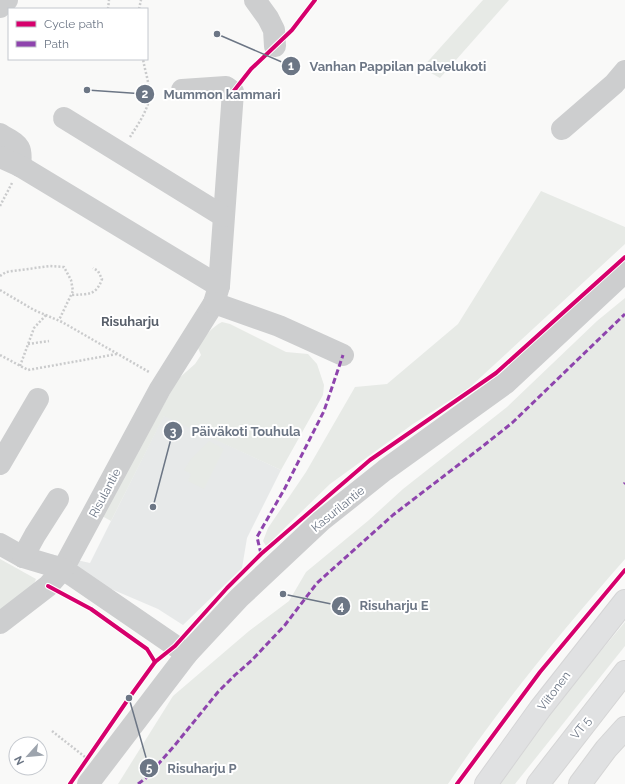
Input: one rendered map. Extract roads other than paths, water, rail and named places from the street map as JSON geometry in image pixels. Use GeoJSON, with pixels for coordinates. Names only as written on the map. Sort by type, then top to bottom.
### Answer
{"type":"FeatureCollection","features":[{"type":"Feature","properties":{"kind":"main road","name":"Viitonen"},"geometry":{"type":"LineString","coordinates":[[486,784],[545,703],[625,601]]}},
{"type":"Feature","properties":{"kind":"main road","name":"VT 5"},"geometry":{"type":"LineString","coordinates":[[538,784],[625,672]]}},
{"type":"Feature","properties":{"kind":"main road"},"geometry":{"type":"LineString","coordinates":[[580,784],[606,749],[625,728]]}},
{"type":"Feature","properties":{"kind":"street"},"geometry":{"type":"LineString","coordinates":[[0,7],[7,0]]}},
{"type":"Feature","properties":{"kind":"street"},"geometry":{"type":"LineString","coordinates":[[255,0],[268,18],[274,30],[275,46]]}},
{"type":"Feature","properties":{"kind":"street"},"geometry":{"type":"LineString","coordinates":[[562,129],[614,84],[625,71]]}},
{"type":"Feature","properties":{"kind":"street"},"geometry":{"type":"LineString","coordinates":[[182,90],[226,87],[233,92],[216,294]]}},
{"type":"Feature","properties":{"kind":"street"},"geometry":{"type":"LineString","coordinates":[[64,118],[223,216]]}},
{"type":"Feature","properties":{"kind":"street"},"geometry":{"type":"LineString","coordinates":[[0,134],[18,146],[21,151],[20,166]]}},
{"type":"Feature","properties":{"kind":"street"},"geometry":{"type":"LineString","coordinates":[[0,157],[20,166],[216,294],[279,326],[343,354]]}},
{"type":"Feature","properties":{"kind":"street","name":"Kasurilantie"},"geometry":{"type":"LineString","coordinates":[[86,774],[187,654],[238,598],[321,521],[385,470],[506,382],[625,272]]}},
{"type":"Feature","properties":{"kind":"street","name":"Risulantie"},"geometry":{"type":"LineString","coordinates":[[0,623],[48,586],[63,569],[165,382],[216,294]]}},
{"type":"Feature","properties":{"kind":"street"},"geometry":{"type":"LineString","coordinates":[[0,464],[38,399]]}},
{"type":"Feature","properties":{"kind":"street"},"geometry":{"type":"LineString","coordinates":[[23,557],[35,535],[58,500]]}},
{"type":"Feature","properties":{"kind":"street"},"geometry":{"type":"LineString","coordinates":[[0,544],[23,557],[63,569],[187,654]]}},
{"type":"Feature","properties":{"kind":"place","name":"Vanhan Pappilan palvelukoti"},"geometry":{"type":"Point","coordinates":[217,34]}},
{"type":"Feature","properties":{"kind":"place","name":"Mummon kammari"},"geometry":{"type":"Point","coordinates":[87,90]}},
{"type":"Feature","properties":{"kind":"place","name":"Päiväkoti Touhula"},"geometry":{"type":"Point","coordinates":[153,507]}},
{"type":"Feature","properties":{"kind":"place","name":"Risuharju E"},"geometry":{"type":"Point","coordinates":[283,594]}},
{"type":"Feature","properties":{"kind":"place","name":"Risuharju P"},"geometry":{"type":"Point","coordinates":[129,698]}},
{"type":"Feature","properties":{"kind":"district","name":"Risuharju"},"geometry":{"type":"Point","coordinates":[130,321]}}]}
